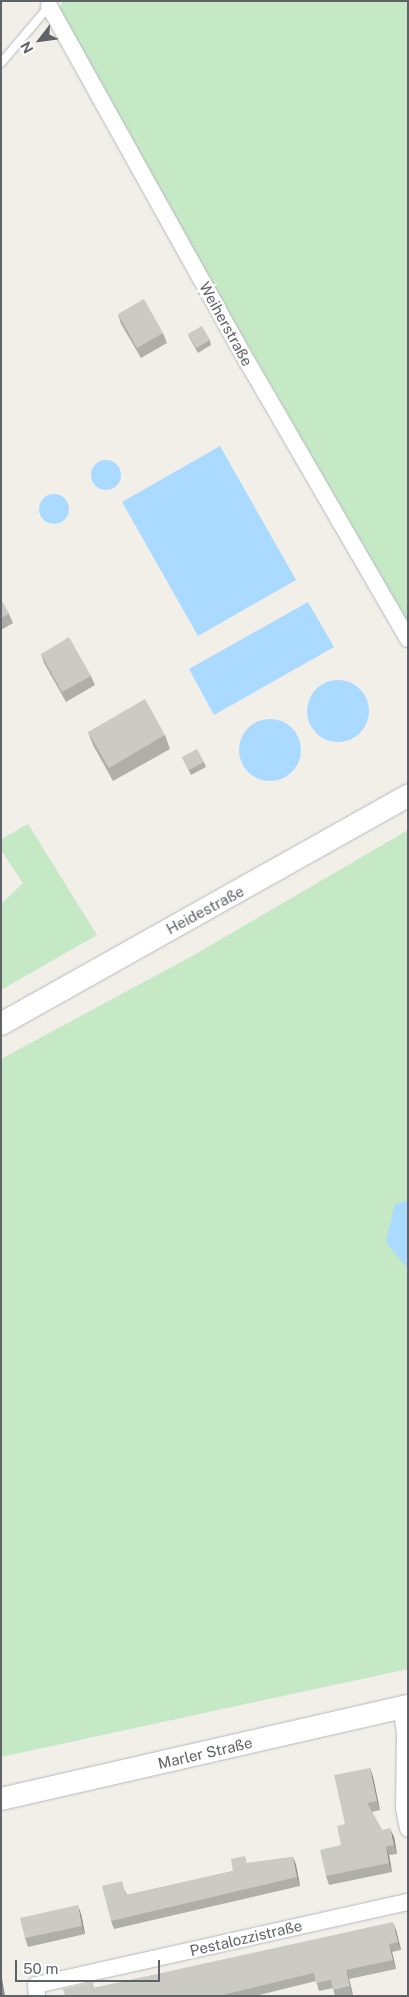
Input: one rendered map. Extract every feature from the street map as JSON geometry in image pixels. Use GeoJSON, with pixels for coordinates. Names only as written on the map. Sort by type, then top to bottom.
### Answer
{"type":"FeatureCollection","features":[{"type":"Feature","properties":{"kind":"main road","name":"Heidestraße"},"geometry":{"type":"LineString","coordinates":[[1,1024],[408,796]]}},
{"type":"Feature","properties":{"kind":"main road","name":"Marler Straße"},"geometry":{"type":"LineString","coordinates":[[1,1799],[405,1706]]}},
{"type":"Feature","properties":{"kind":"street","name":"Weiherstraße"},"geometry":{"type":"LineString","coordinates":[[51,4],[248,363],[408,639]]}},
{"type":"Feature","properties":{"kind":"street"},"geometry":{"type":"LineString","coordinates":[[405,1706],[404,1808],[408,1829]]}},
{"type":"Feature","properties":{"kind":"street","name":"Pestalozzistraße"},"geometry":{"type":"LineString","coordinates":[[38,1996],[36,1985],[408,1902]]}},
{"type":"Feature","properties":{"kind":"lane"},"geometry":{"type":"LineString","coordinates":[[1,63],[20,36],[51,4]]}},
{"type":"Feature","properties":{"kind":"green space"},"geometry":{"type":"Polygon","coordinates":[[[63,1],[408,1],[408,624],[57,12],[63,1]]]}},
{"type":"Feature","properties":{"kind":"green space"},"geometry":{"type":"Polygon","coordinates":[[[28,824],[97,935],[1,990],[1,904],[23,883],[1,850],[1,839],[28,824]]]}},
{"type":"Feature","properties":{"kind":"green space"},"geometry":{"type":"Polygon","coordinates":[[[408,830],[408,1669],[1,1757],[1,1059],[194,955],[408,830]]]}},
{"type":"Feature","properties":{"kind":"water"},"geometry":{"type":"Polygon","coordinates":[[[220,446],[296,580],[198,636],[122,502],[220,446]]]}},
{"type":"Feature","properties":{"kind":"water"},"geometry":{"type":"Polygon","coordinates":[[[106,460],[112,461],[120,469],[120,481],[112,489],[106,490],[100,489],[92,481],[91,475],[92,469],[100,461],[106,460]]]}},
{"type":"Feature","properties":{"kind":"water"},"geometry":{"type":"Polygon","coordinates":[[[54,494],[60,495],[68,503],[68,515],[60,523],[54,524],[48,523],[40,515],[39,509],[40,503],[48,495],[54,494]]]}},
{"type":"Feature","properties":{"kind":"water"},"geometry":{"type":"Polygon","coordinates":[[[308,602],[334,647],[214,715],[189,669],[308,602]]]}},
{"type":"Feature","properties":{"kind":"water"},"geometry":{"type":"Polygon","coordinates":[[[332,680],[344,680],[360,689],[367,699],[369,711],[367,723],[360,733],[344,742],[332,742],[321,737],[312,728],[307,717],[307,705],[312,694],[321,685],[332,680]]]}},
{"type":"Feature","properties":{"kind":"water"},"geometry":{"type":"Polygon","coordinates":[[[264,719],[276,719],[292,728],[299,738],[301,750],[299,762],[292,772],[276,781],[264,781],[253,776],[244,767],[239,756],[239,744],[244,733],[253,724],[264,719]]]}},
{"type":"Feature","properties":{"kind":"water"},"geometry":{"type":"Polygon","coordinates":[[[408,1200],[408,1269],[386,1242],[395,1204],[408,1200]]]}},
{"type":"Feature","properties":{"kind":"building"},"geometry":{"type":"Polygon","coordinates":[[[144,299],[163,333],[137,348],[118,314],[144,299]]]}},
{"type":"Feature","properties":{"kind":"building"},"geometry":{"type":"Polygon","coordinates":[[[202,326],[210,340],[196,348],[188,334],[202,326]]]}},
{"type":"Feature","properties":{"kind":"building"},"geometry":{"type":"Polygon","coordinates":[[[1,600],[9,614],[1,618],[1,600]]]}},
{"type":"Feature","properties":{"kind":"building"},"geometry":{"type":"Polygon","coordinates":[[[69,637],[91,676],[62,692],[41,654],[69,637]]]}},
{"type":"Feature","properties":{"kind":"building"},"geometry":{"type":"Polygon","coordinates":[[[145,699],[165,735],[109,768],[88,732],[145,699]]]}},
{"type":"Feature","properties":{"kind":"building"},"geometry":{"type":"Polygon","coordinates":[[[197,749],[204,762],[189,770],[182,757],[197,749]]]}},
{"type":"Feature","properties":{"kind":"building"},"geometry":{"type":"Polygon","coordinates":[[[370,1768],[377,1801],[367,1803],[382,1830],[390,1828],[394,1845],[386,1846],[389,1863],[326,1876],[320,1850],[341,1845],[337,1826],[345,1824],[334,1775],[370,1768]]]}},
{"type":"Feature","properties":{"kind":"building"},"geometry":{"type":"Polygon","coordinates":[[[245,1856],[247,1863],[293,1857],[297,1877],[111,1921],[102,1886],[122,1881],[126,1895],[233,1871],[231,1859],[245,1856]]]}},
{"type":"Feature","properties":{"kind":"building"},"geometry":{"type":"Polygon","coordinates":[[[78,1905],[82,1926],[25,1938],[20,1918],[78,1905]]]}},
{"type":"Feature","properties":{"kind":"building"},"geometry":{"type":"Polygon","coordinates":[[[393,1922],[398,1942],[389,1944],[393,1960],[346,1970],[350,1986],[333,1990],[331,1980],[316,1983],[314,1973],[218,1996],[65,1996],[63,1989],[92,1982],[93,1988],[393,1922]]]}}]}
